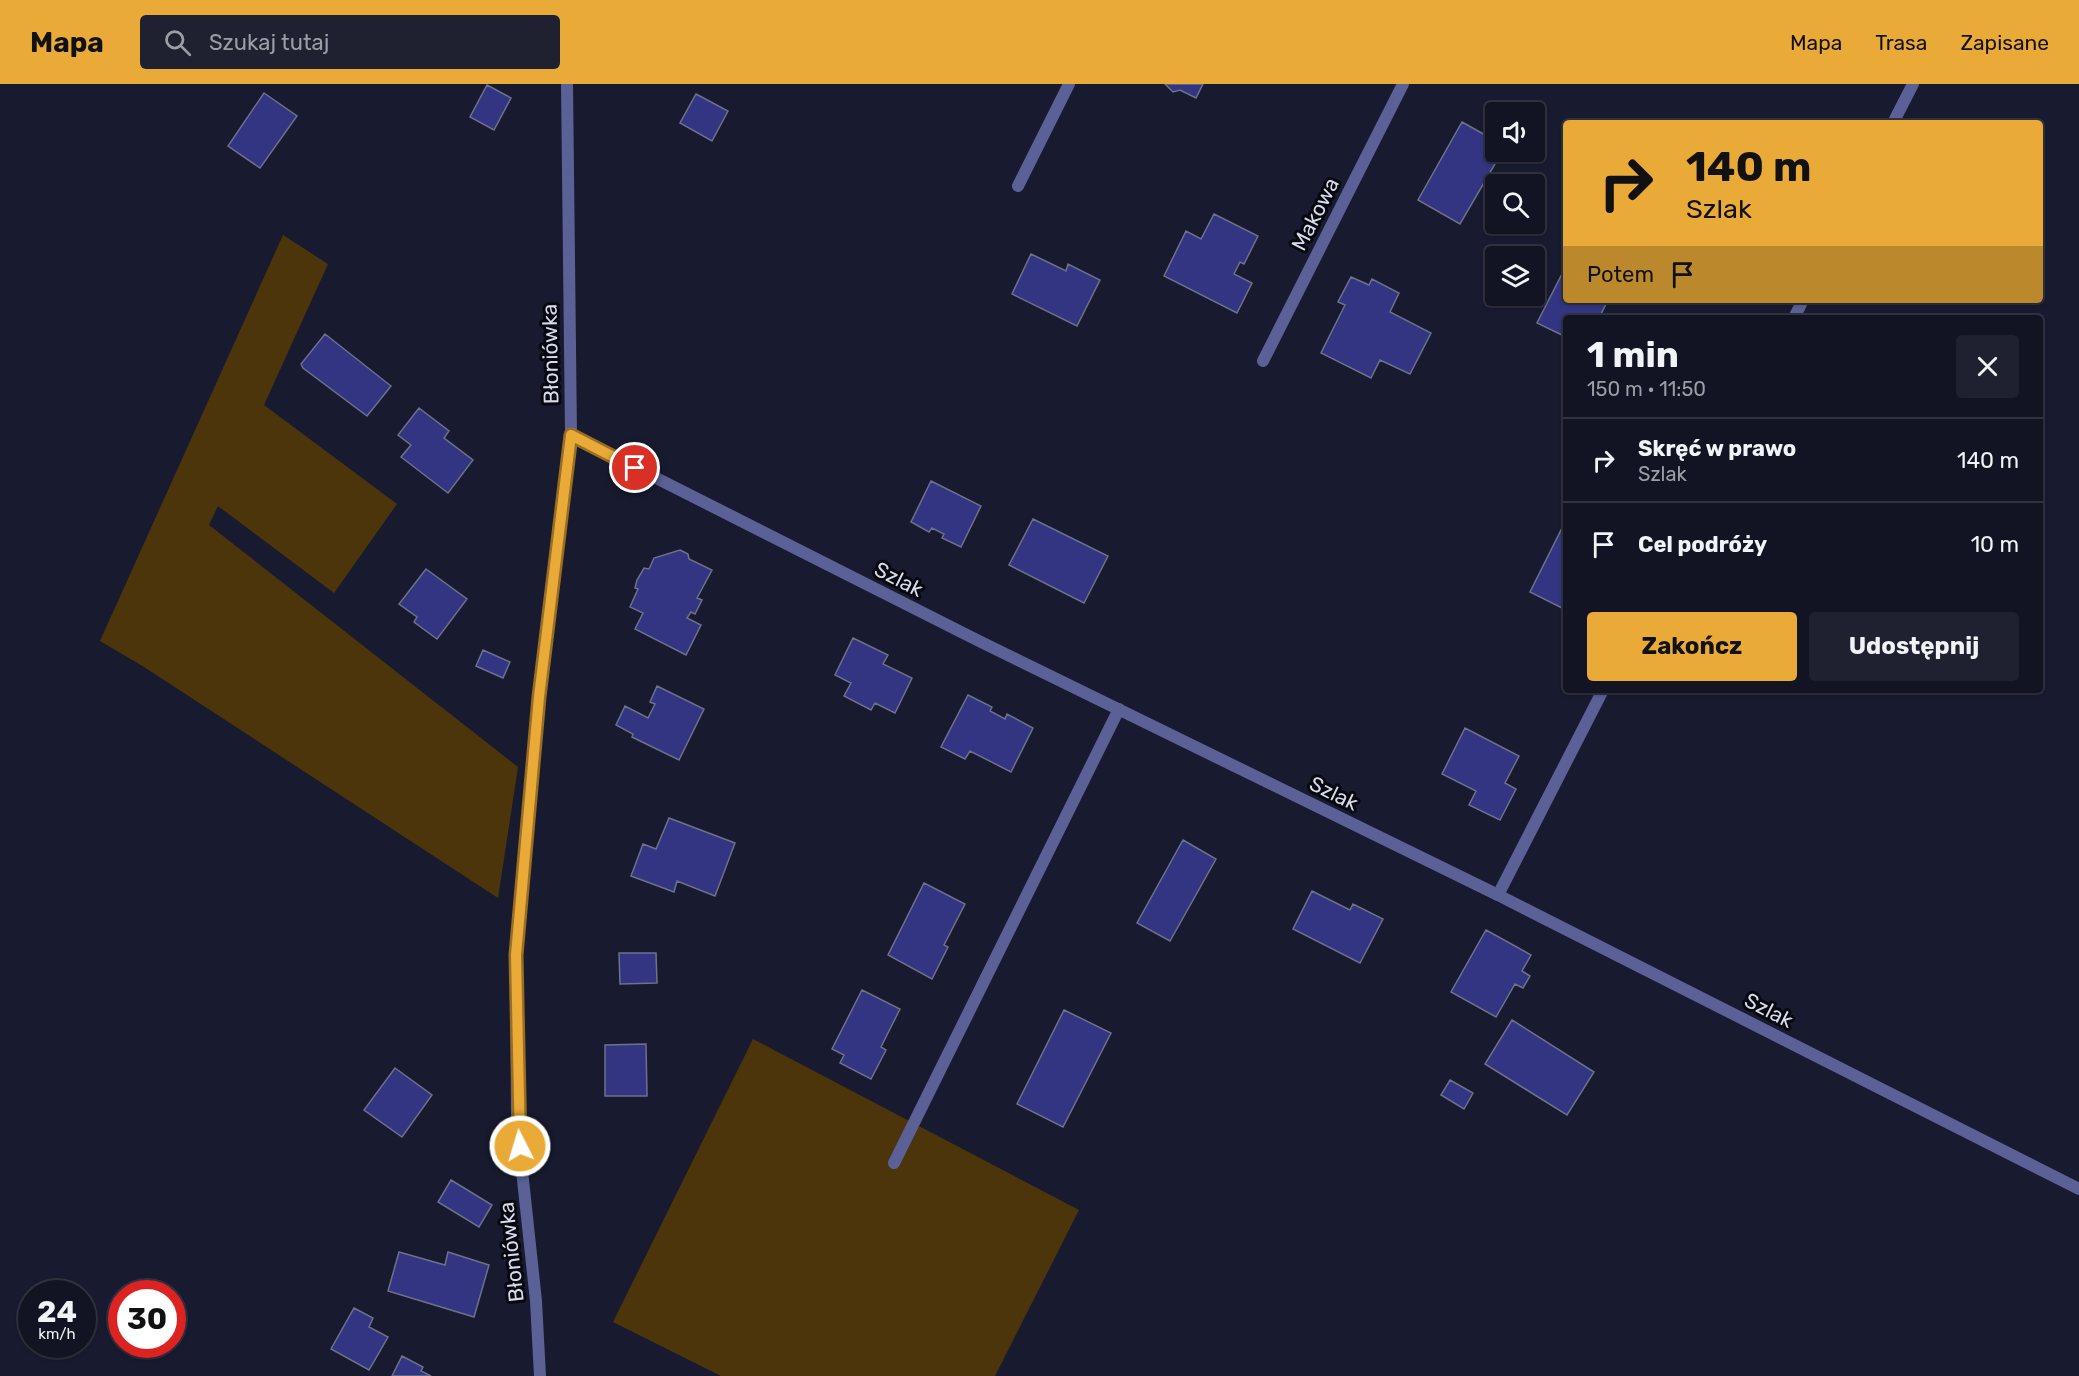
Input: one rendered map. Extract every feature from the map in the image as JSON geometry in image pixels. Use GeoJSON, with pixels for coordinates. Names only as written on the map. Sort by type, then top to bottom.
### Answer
{"type":"FeatureCollection","features":[{"type":"Feature","properties":{"kind":"street","name":"Błoniówka"},"geometry":{"type":"LineString","coordinates":[[540,1376],[536,1301],[517,1124],[516,955],[539,697],[571,435],[567,84]]}},
{"type":"Feature","properties":{"kind":"street"},"geometry":{"type":"LineString","coordinates":[[1018,186],[1068,84]]}},
{"type":"Feature","properties":{"kind":"street","name":"Makowa"},"geometry":{"type":"LineString","coordinates":[[1263,361],[1403,84]]}},
{"type":"Feature","properties":{"kind":"street"},"geometry":{"type":"LineString","coordinates":[[1895,120],[1913,84]]}},
{"type":"Feature","properties":{"kind":"street","name":"Szlak"},"geometry":{"type":"LineString","coordinates":[[571,435],[1119,709],[1498,895],[2079,1189]]}},
{"type":"Feature","properties":{"kind":"street"},"geometry":{"type":"LineString","coordinates":[[1498,895],[1601,693]]}},
{"type":"Feature","properties":{"kind":"street"},"geometry":{"type":"LineString","coordinates":[[894,1163],[1119,709]]}},
{"type":"Feature","properties":{"kind":"shaded area"},"geometry":{"type":"Polygon","coordinates":[[[283,235],[328,264],[264,405],[397,504],[334,593],[218,506],[209,525],[518,767],[498,898],[144,667],[100,641],[283,235]]]}},
{"type":"Feature","properties":{"kind":"shaded area"},"geometry":{"type":"Polygon","coordinates":[[[753,1039],[1079,1210],[995,1376],[721,1376],[613,1322],[753,1039]]]}},
{"type":"Feature","properties":{"kind":"building"},"geometry":{"type":"Polygon","coordinates":[[[1165,84],[1203,84],[1196,98],[1180,90],[1173,92],[1165,84]]]}},
{"type":"Feature","properties":{"kind":"building"},"geometry":{"type":"Polygon","coordinates":[[[487,85],[511,98],[494,130],[470,117],[487,85]]]}},
{"type":"Feature","properties":{"kind":"building"},"geometry":{"type":"Polygon","coordinates":[[[264,93],[297,116],[260,168],[228,146],[264,93]]]}},
{"type":"Feature","properties":{"kind":"building"},"geometry":{"type":"Polygon","coordinates":[[[696,94],[728,111],[712,141],[680,123],[696,94]]]}},
{"type":"Feature","properties":{"kind":"building"},"geometry":{"type":"Polygon","coordinates":[[[1462,122],[1485,135],[1485,162],[1496,162],[1489,174],[1485,174],[1485,181],[1460,224],[1418,200],[1462,122]]]}},
{"type":"Feature","properties":{"kind":"building"},"geometry":{"type":"Polygon","coordinates":[[[1214,214],[1258,236],[1244,264],[1240,262],[1234,274],[1252,283],[1237,313],[1164,276],[1186,231],[1201,239],[1214,214]]]}},
{"type":"Feature","properties":{"kind":"building"},"geometry":{"type":"Polygon","coordinates":[[[1031,254],[1066,271],[1068,264],[1100,280],[1077,326],[1012,294],[1031,254]]]}},
{"type":"Feature","properties":{"kind":"building"},"geometry":{"type":"Polygon","coordinates":[[[1563,272],[1563,303],[1606,303],[1600,315],[1563,315],[1563,336],[1537,323],[1563,272]]]}},
{"type":"Feature","properties":{"kind":"building"},"geometry":{"type":"Polygon","coordinates":[[[1351,277],[1369,285],[1372,279],[1399,293],[1390,312],[1431,333],[1410,374],[1380,360],[1371,378],[1321,353],[1345,305],[1338,302],[1351,277]]]}},
{"type":"Feature","properties":{"kind":"building"},"geometry":{"type":"Polygon","coordinates":[[[325,334],[391,386],[367,416],[303,368],[301,364],[325,334]]]}},
{"type":"Feature","properties":{"kind":"building"},"geometry":{"type":"Polygon","coordinates":[[[419,408],[449,431],[444,438],[473,460],[448,493],[401,457],[411,445],[398,435],[419,408]]]}},
{"type":"Feature","properties":{"kind":"building"},"geometry":{"type":"Polygon","coordinates":[[[931,481],[981,506],[961,547],[942,538],[944,534],[932,528],[929,532],[911,522],[931,481]]]}},
{"type":"Feature","properties":{"kind":"building"},"geometry":{"type":"Polygon","coordinates":[[[1033,519],[1108,556],[1084,603],[1009,565],[1033,519]]]}},
{"type":"Feature","properties":{"kind":"building"},"geometry":{"type":"Polygon","coordinates":[[[1561,530],[1563,531],[1563,608],[1530,592],[1561,530]]]}},
{"type":"Feature","properties":{"kind":"building"},"geometry":{"type":"Polygon","coordinates":[[[680,550],[688,554],[689,559],[712,570],[697,598],[702,600],[695,614],[691,612],[687,618],[701,625],[686,655],[635,629],[643,613],[630,607],[638,589],[635,588],[637,580],[644,568],[649,569],[654,558],[680,550]]]}},
{"type":"Feature","properties":{"kind":"building"},"geometry":{"type":"Polygon","coordinates":[[[426,569],[467,599],[437,639],[414,622],[417,617],[399,604],[426,569]]]}},
{"type":"Feature","properties":{"kind":"building"},"geometry":{"type":"Polygon","coordinates":[[[853,638],[888,655],[883,664],[912,678],[895,713],[875,703],[871,710],[844,696],[851,683],[835,675],[853,638]]]}},
{"type":"Feature","properties":{"kind":"building"},"geometry":{"type":"Polygon","coordinates":[[[483,650],[510,662],[503,678],[476,666],[483,650]]]}},
{"type":"Feature","properties":{"kind":"building"},"geometry":{"type":"Polygon","coordinates":[[[657,686],[704,709],[679,760],[632,737],[633,734],[616,725],[625,706],[648,718],[655,704],[650,702],[657,686]]]}},
{"type":"Feature","properties":{"kind":"building"},"geometry":{"type":"Polygon","coordinates":[[[968,695],[992,707],[990,711],[1005,719],[1007,714],[1033,728],[1011,772],[970,751],[965,759],[941,747],[968,695]]]}},
{"type":"Feature","properties":{"kind":"building"},"geometry":{"type":"Polygon","coordinates":[[[1465,728],[1519,756],[1505,783],[1516,789],[1500,820],[1469,805],[1476,791],[1442,774],[1465,728]]]}},
{"type":"Feature","properties":{"kind":"building"},"geometry":{"type":"Polygon","coordinates":[[[669,818],[735,843],[715,896],[677,881],[674,892],[631,876],[643,844],[656,849],[669,818]]]}},
{"type":"Feature","properties":{"kind":"building"},"geometry":{"type":"Polygon","coordinates":[[[1183,840],[1216,859],[1170,941],[1137,923],[1183,840]]]}},
{"type":"Feature","properties":{"kind":"building"},"geometry":{"type":"Polygon","coordinates":[[[924,883],[965,904],[944,945],[948,947],[932,979],[888,955],[924,883]]]}},
{"type":"Feature","properties":{"kind":"building"},"geometry":{"type":"Polygon","coordinates":[[[1312,891],[1350,910],[1353,904],[1383,919],[1360,963],[1293,929],[1312,891]]]}},
{"type":"Feature","properties":{"kind":"building"},"geometry":{"type":"Polygon","coordinates":[[[1486,930],[1531,955],[1522,971],[1530,976],[1523,988],[1515,984],[1496,1017],[1451,992],[1486,930]]]}},
{"type":"Feature","properties":{"kind":"building"},"geometry":{"type":"Polygon","coordinates":[[[619,953],[656,953],[657,983],[620,984],[619,953]]]}},
{"type":"Feature","properties":{"kind":"building"},"geometry":{"type":"Polygon","coordinates":[[[862,990],[900,1009],[881,1047],[886,1050],[871,1079],[840,1063],[844,1055],[832,1049],[862,990]]]}},
{"type":"Feature","properties":{"kind":"building"},"geometry":{"type":"Polygon","coordinates":[[[1064,1010],[1111,1033],[1063,1127],[1017,1104],[1064,1010]]]}},
{"type":"Feature","properties":{"kind":"building"},"geometry":{"type":"Polygon","coordinates":[[[1512,1020],[1594,1072],[1567,1115],[1485,1064],[1512,1020]]]}},
{"type":"Feature","properties":{"kind":"building"},"geometry":{"type":"Polygon","coordinates":[[[646,1044],[647,1096],[605,1096],[605,1045],[646,1044]]]}},
{"type":"Feature","properties":{"kind":"building"},"geometry":{"type":"Polygon","coordinates":[[[395,1068],[432,1095],[402,1137],[364,1110],[395,1068]]]}},
{"type":"Feature","properties":{"kind":"building"},"geometry":{"type":"Polygon","coordinates":[[[1450,1080],[1473,1093],[1464,1109],[1441,1095],[1450,1080]]]}},
{"type":"Feature","properties":{"kind":"building"},"geometry":{"type":"Polygon","coordinates":[[[451,1180],[492,1205],[479,1227],[438,1202],[451,1180]]]}},
{"type":"Feature","properties":{"kind":"building"},"geometry":{"type":"Polygon","coordinates":[[[399,1252],[445,1265],[448,1252],[489,1265],[474,1317],[388,1291],[399,1252]]]}},
{"type":"Feature","properties":{"kind":"building"},"geometry":{"type":"Polygon","coordinates":[[[354,1308],[373,1318],[369,1327],[388,1337],[369,1370],[331,1349],[354,1308]]]}},
{"type":"Feature","properties":{"kind":"building"},"geometry":{"type":"Polygon","coordinates":[[[402,1356],[423,1367],[421,1371],[431,1376],[392,1376],[402,1356]]]}},
{"type":"Feature","properties":{"kind":"route"},"geometry":{"type":"LineString","coordinates":[[520,1146],[517,1124],[516,955],[539,697],[571,435],[635,468]]}}]}
